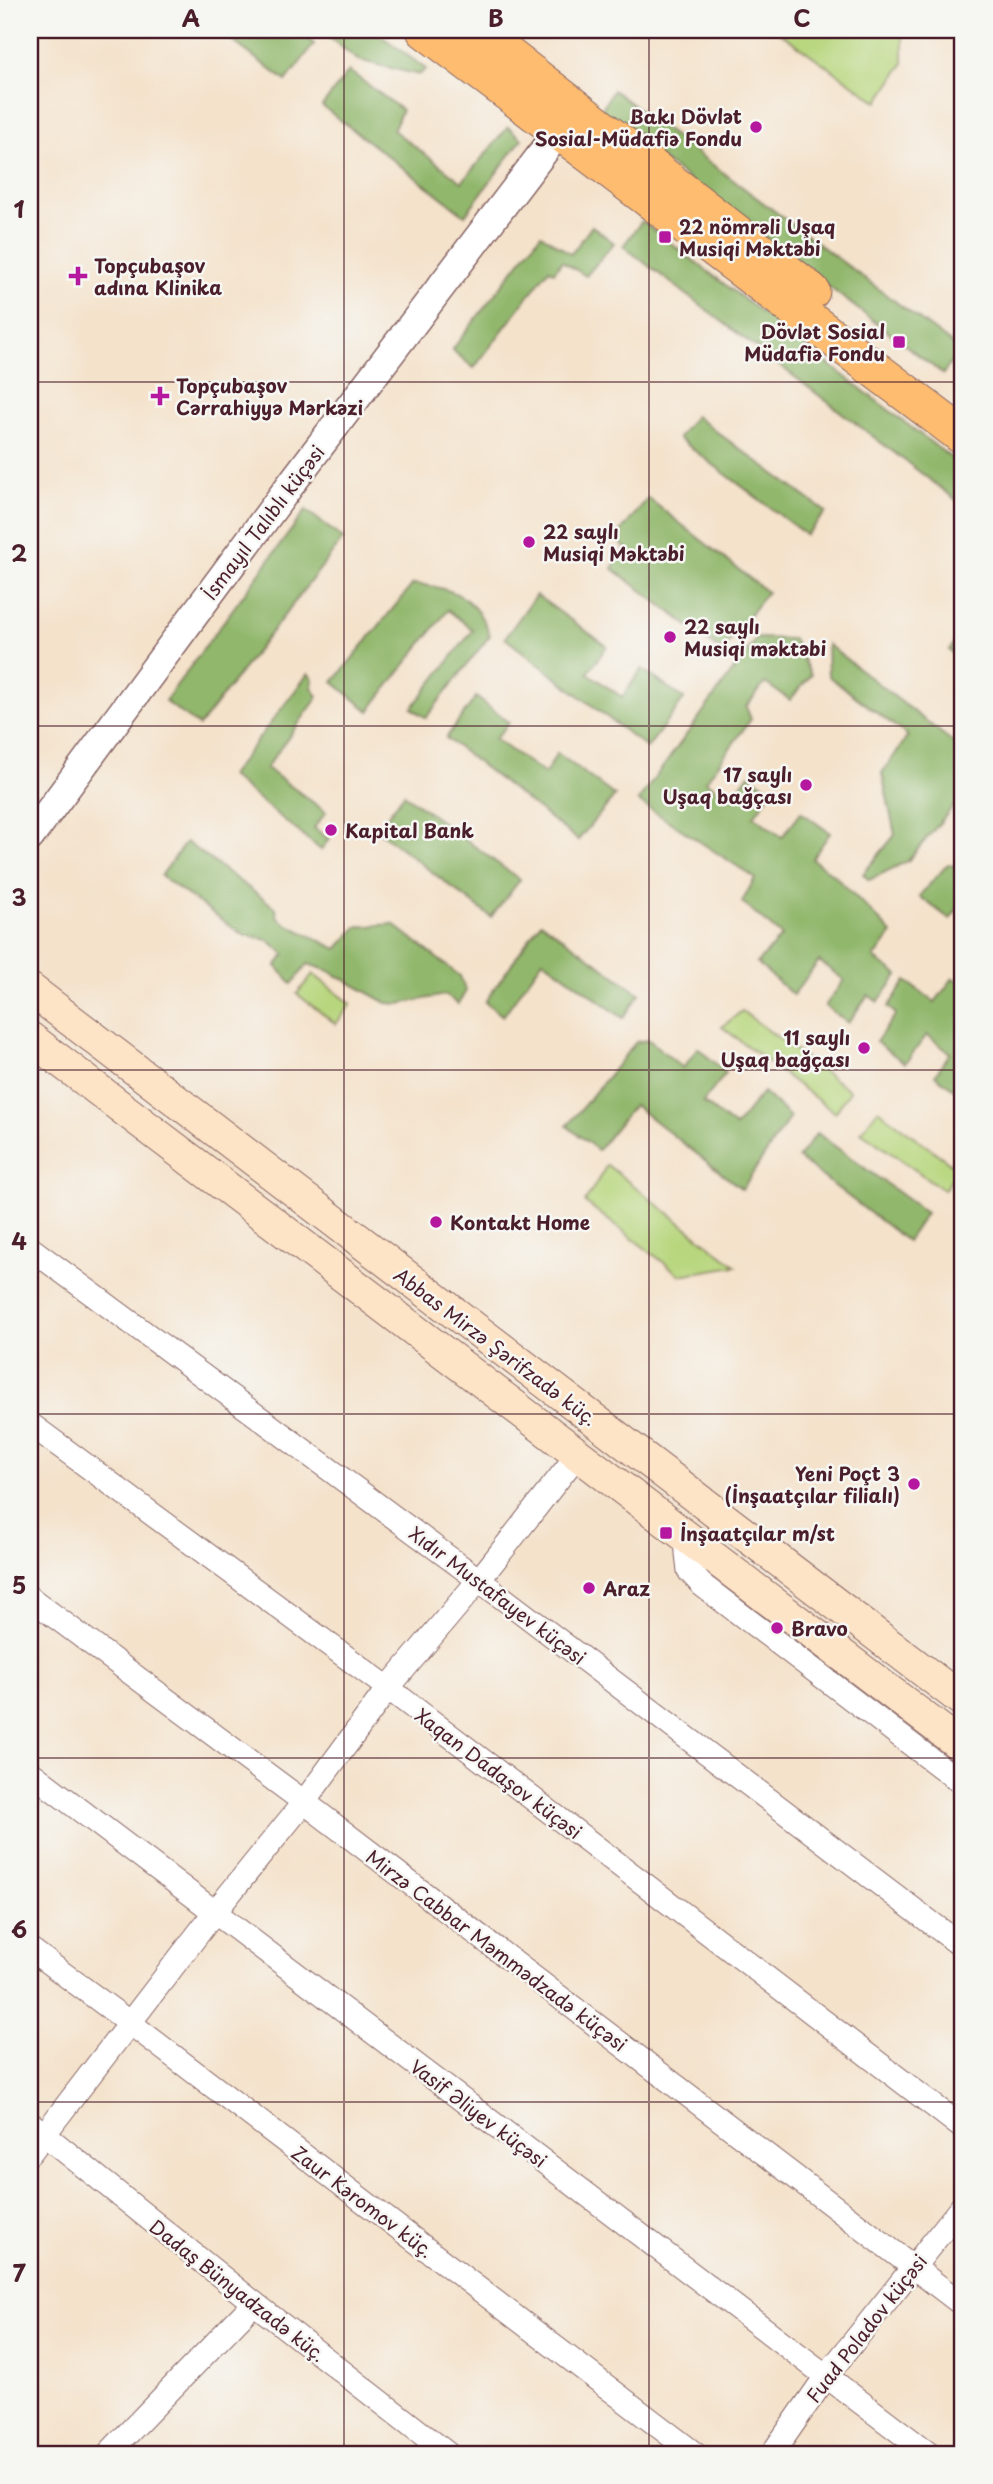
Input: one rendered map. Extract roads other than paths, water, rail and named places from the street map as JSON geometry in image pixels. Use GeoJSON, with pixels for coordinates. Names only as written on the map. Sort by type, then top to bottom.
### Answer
{"type":"FeatureCollection","features":[{"type":"Feature","properties":{"kind":"main road"},"geometry":{"type":"LineString","coordinates":[[425,30],[567,120],[963,407]]}},
{"type":"Feature","properties":{"kind":"main road"},"geometry":{"type":"LineString","coordinates":[[475,30],[567,120],[963,436]]}},
{"type":"Feature","properties":{"kind":"main road","name":"Abbas Mirzə Şərifzadə küç."},"geometry":{"type":"LineString","coordinates":[[30,989],[337,1226],[963,1701]]}},
{"type":"Feature","properties":{"kind":"main road","name":"Abbas Mirzə Şərifzadə küç."},"geometry":{"type":"LineString","coordinates":[[30,1038],[963,1747]]}},
{"type":"Feature","properties":{"kind":"main road"},"geometry":{"type":"LineString","coordinates":[[316,1254],[337,1226]]}},
{"type":"Feature","properties":{"kind":"street","name":"İsmayıl Talıblı küçəsi"},"geometry":{"type":"LineString","coordinates":[[30,837],[294,480],[567,120]]}},
{"type":"Feature","properties":{"kind":"street","name":"Xıdır Mustafayev küçəsi"},"geometry":{"type":"LineString","coordinates":[[30,1248],[479,1580],[963,1947]]}},
{"type":"Feature","properties":{"kind":"street","name":"Xaqan Dadaşov küçəsi"},"geometry":{"type":"LineString","coordinates":[[30,1424],[388,1688],[963,2128]]}},
{"type":"Feature","properties":{"kind":"street"},"geometry":{"type":"LineString","coordinates":[[30,2153],[37,2129],[130,2023],[304,1802],[388,1688],[479,1580],[578,1454]]}},
{"type":"Feature","properties":{"kind":"street"},"geometry":{"type":"LineString","coordinates":[[685,1535],[689,1571],[702,1585],[963,1784]]}},
{"type":"Feature","properties":{"kind":"street","name":"Mirzə Cabbar Məmmədzadə küçəsi"},"geometry":{"type":"LineString","coordinates":[[30,1598],[304,1802],[963,2305]]}},
{"type":"Feature","properties":{"kind":"street","name":"Vasif Əliyev küçəsi"},"geometry":{"type":"LineString","coordinates":[[30,1772],[929,2454]]}},
{"type":"Feature","properties":{"kind":"street","name":"Zaur Kəromov küç."},"geometry":{"type":"LineString","coordinates":[[30,1949],[695,2454]]}},
{"type":"Feature","properties":{"kind":"street","name":"Dadaş Bünyadzadə küç."},"geometry":{"type":"LineString","coordinates":[[37,2129],[448,2454]]}},
{"type":"Feature","properties":{"kind":"street","name":"Fuad Poladov küçəsi"},"geometry":{"type":"LineString","coordinates":[[772,2454],[827,2375],[963,2205]]}},
{"type":"Feature","properties":{"kind":"street"},"geometry":{"type":"LineString","coordinates":[[108,2454],[254,2303]]}},
{"type":"Feature","properties":{"kind":"place","name":"Bakı Dövlət Sosial-Müdafiə Fondu"},"geometry":{"type":"Point","coordinates":[756,127]}},
{"type":"Feature","properties":{"kind":"place","name":"22 nömrəli Uşaq Musiqi Məktəbi"},"geometry":{"type":"Point","coordinates":[665,237]}},
{"type":"Feature","properties":{"kind":"place","name":"Topçubaşov adına Klinika"},"geometry":{"type":"Point","coordinates":[78,276]}},
{"type":"Feature","properties":{"kind":"place","name":"Dövlət Sosial Müdafiə Fondu"},"geometry":{"type":"Point","coordinates":[899,342]}},
{"type":"Feature","properties":{"kind":"place","name":"Topçubaşov Cərrahiyyə Mərkəzi"},"geometry":{"type":"Point","coordinates":[160,396]}},
{"type":"Feature","properties":{"kind":"place","name":"22 saylı Musiqi Məktəbi"},"geometry":{"type":"Point","coordinates":[529,542]}},
{"type":"Feature","properties":{"kind":"place","name":"22 saylı Musiqi məktəbi"},"geometry":{"type":"Point","coordinates":[670,637]}},
{"type":"Feature","properties":{"kind":"place","name":"17 saylı Uşaq bağçası"},"geometry":{"type":"Point","coordinates":[806,785]}},
{"type":"Feature","properties":{"kind":"place","name":"Kapital Bank"},"geometry":{"type":"Point","coordinates":[331,830]}},
{"type":"Feature","properties":{"kind":"place","name":"11 saylı Uşaq bağçası"},"geometry":{"type":"Point","coordinates":[864,1048]}},
{"type":"Feature","properties":{"kind":"place","name":"Kontakt Home"},"geometry":{"type":"Point","coordinates":[436,1222]}},
{"type":"Feature","properties":{"kind":"place","name":"Yeni Poçt 3 (İnşaatçılar filialı)"},"geometry":{"type":"Point","coordinates":[914,1484]}},
{"type":"Feature","properties":{"kind":"place","name":"İnşaatçılar m/st"},"geometry":{"type":"Point","coordinates":[666,1533]}},
{"type":"Feature","properties":{"kind":"place","name":"Araz"},"geometry":{"type":"Point","coordinates":[589,1588]}},
{"type":"Feature","properties":{"kind":"place","name":"Bravo"},"geometry":{"type":"Point","coordinates":[777,1628]}}]}
